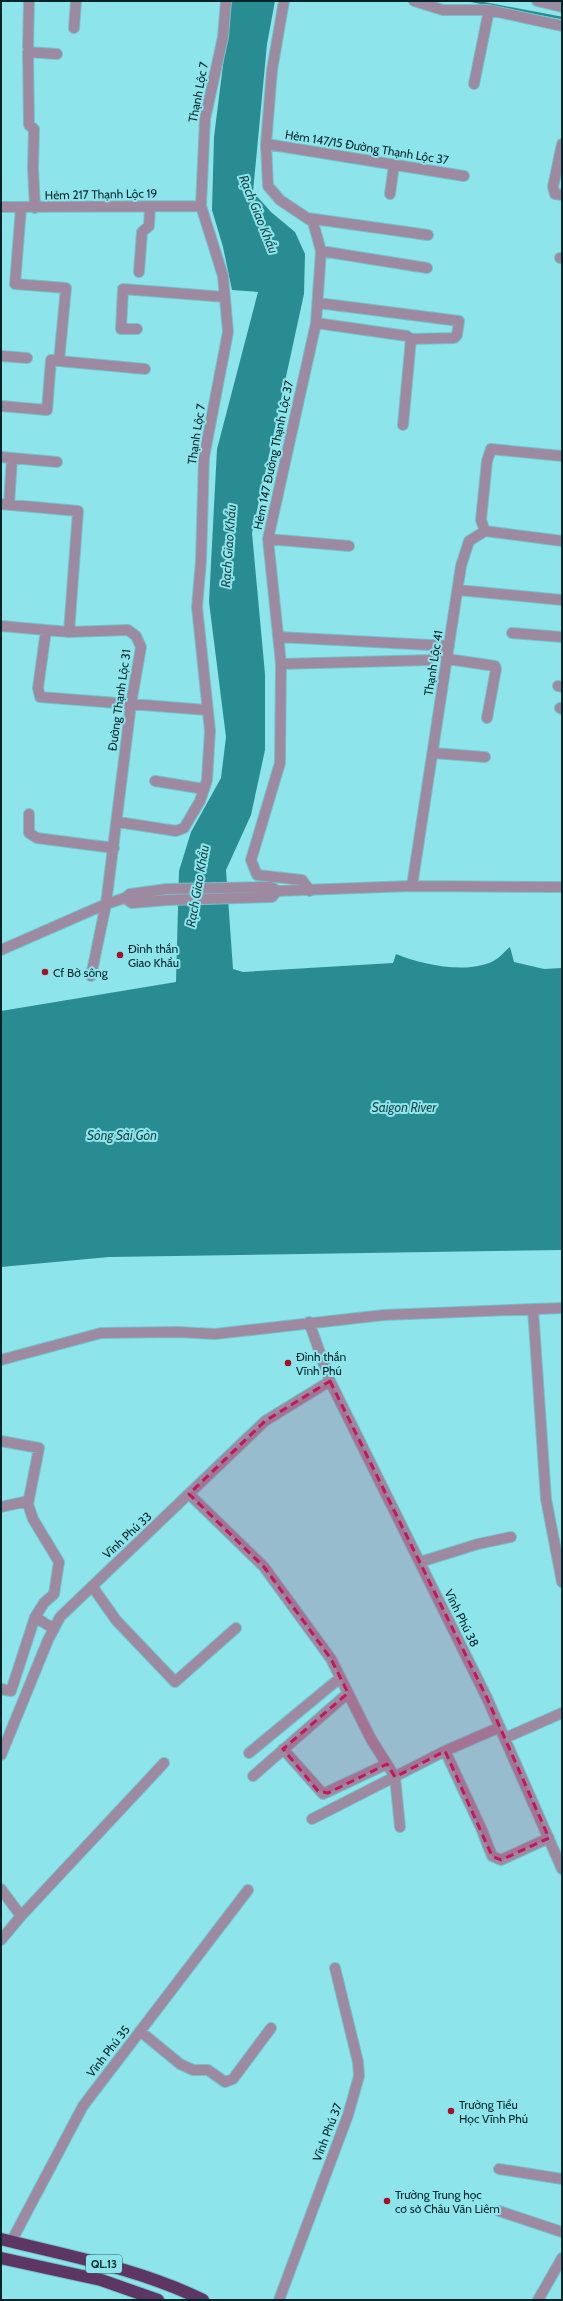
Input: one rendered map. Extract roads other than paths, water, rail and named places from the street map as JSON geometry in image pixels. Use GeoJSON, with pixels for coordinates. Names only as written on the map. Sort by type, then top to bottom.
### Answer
{"type":"FeatureCollection","features":[{"type":"Feature","properties":{"kind":"highway","name":"QL.13"},"geometry":{"type":"LineString","coordinates":[[6,2241],[106,2264],[154,2280],[203,2300]]}},
{"type":"Feature","properties":{"kind":"highway","name":"QL.13"},"geometry":{"type":"LineString","coordinates":[[1,2258],[101,2280],[158,2300]]}},
{"type":"Feature","properties":{"kind":"street"},"geometry":{"type":"LineString","coordinates":[[28,47],[29,1]]}},
{"type":"Feature","properties":{"kind":"street"},"geometry":{"type":"LineString","coordinates":[[74,28],[76,1]]}},
{"type":"Feature","properties":{"kind":"street","name":"Thạnh Lộc 7"},"geometry":{"type":"LineString","coordinates":[[118,822],[176,831],[184,828],[208,780],[210,732],[198,607],[204,457],[228,332],[223,276],[201,206],[205,119],[223,37],[226,1]]}},
{"type":"Feature","properties":{"kind":"street","name":"Hẻm 147 Đường Thạnh Lộc 37"},"geometry":{"type":"LineString","coordinates":[[284,1],[272,70],[266,144],[268,186],[280,200],[313,222],[321,251],[316,323],[268,539],[281,664],[280,763],[252,860],[258,875],[302,880],[310,891]]}},
{"type":"Feature","properties":{"kind":"street"},"geometry":{"type":"LineString","coordinates":[[414,1],[443,10],[489,10],[562,26]]}},
{"type":"Feature","properties":{"kind":"street"},"geometry":{"type":"LineString","coordinates":[[537,1],[562,7]]}},
{"type":"Feature","properties":{"kind":"street"},"geometry":{"type":"LineString","coordinates":[[474,84],[489,10]]}},
{"type":"Feature","properties":{"kind":"street"},"geometry":{"type":"LineString","coordinates":[[35,208],[33,168],[34,129],[29,125],[28,52],[57,54]]}},
{"type":"Feature","properties":{"kind":"street","name":"Hẻm 147/15 Đường Thạnh Lộc 37"},"geometry":{"type":"LineString","coordinates":[[266,144],[464,176]]}},
{"type":"Feature","properties":{"kind":"street"},"geometry":{"type":"LineString","coordinates":[[562,144],[553,187],[555,194],[562,195]]}},
{"type":"Feature","properties":{"kind":"street"},"geometry":{"type":"LineString","coordinates":[[390,194],[394,165]]}},
{"type":"Feature","properties":{"kind":"street","name":"Hẻm 217 Thạnh Lộc 19"},"geometry":{"type":"LineString","coordinates":[[1,207],[150,209],[201,206]]}},
{"type":"Feature","properties":{"kind":"street"},"geometry":{"type":"LineString","coordinates":[[20,208],[15,284],[66,288],[59,361]]}},
{"type":"Feature","properties":{"kind":"street"},"geometry":{"type":"LineString","coordinates":[[139,272],[142,232],[149,223],[150,209]]}},
{"type":"Feature","properties":{"kind":"street"},"geometry":{"type":"LineString","coordinates":[[307,218],[428,235]]}},
{"type":"Feature","properties":{"kind":"street"},"geometry":{"type":"LineString","coordinates":[[321,251],[428,268]]}},
{"type":"Feature","properties":{"kind":"street"},"geometry":{"type":"LineString","coordinates":[[137,329],[121,329],[123,289],[225,297]]}},
{"type":"Feature","properties":{"kind":"street"},"geometry":{"type":"LineString","coordinates":[[316,323],[407,336],[411,339],[454,338],[457,335],[459,321],[318,303]]}},
{"type":"Feature","properties":{"kind":"street"},"geometry":{"type":"LineString","coordinates":[[403,425],[411,339]]}},
{"type":"Feature","properties":{"kind":"street"},"geometry":{"type":"LineString","coordinates":[[1,356],[27,358]]}},
{"type":"Feature","properties":{"kind":"street"},"geometry":{"type":"LineString","coordinates":[[1,406],[47,410],[51,360],[144,369]]}},
{"type":"Feature","properties":{"kind":"street"},"geometry":{"type":"LineString","coordinates":[[562,456],[491,449],[487,461],[481,520],[485,531],[562,541]]}},
{"type":"Feature","properties":{"kind":"street"},"geometry":{"type":"LineString","coordinates":[[1,458],[57,462]]}},
{"type":"Feature","properties":{"kind":"street"},"geometry":{"type":"LineString","coordinates":[[12,458],[5,505],[78,511],[69,632]]}},
{"type":"Feature","properties":{"kind":"street","name":"Thạnh Lộc 41"},"geometry":{"type":"LineString","coordinates":[[412,886],[458,590],[469,541],[485,531]]}},
{"type":"Feature","properties":{"kind":"street"},"geometry":{"type":"LineString","coordinates":[[268,539],[349,546]]}},
{"type":"Feature","properties":{"kind":"street"},"geometry":{"type":"LineString","coordinates":[[458,590],[562,600]]}},
{"type":"Feature","properties":{"kind":"street","name":"Đường Thạnh Lộc 31"},"geometry":{"type":"LineString","coordinates":[[1,626],[69,632],[128,630],[136,636],[141,647],[131,704],[118,822],[106,904],[91,976]]}},
{"type":"Feature","properties":{"kind":"street"},"geometry":{"type":"LineString","coordinates":[[46,630],[38,688],[40,697],[207,710]]}},
{"type":"Feature","properties":{"kind":"street"},"geometry":{"type":"LineString","coordinates":[[512,633],[562,637]]}},
{"type":"Feature","properties":{"kind":"street"},"geometry":{"type":"LineString","coordinates":[[279,637],[448,653],[495,666],[496,669],[487,718]]}},
{"type":"Feature","properties":{"kind":"street"},"geometry":{"type":"LineString","coordinates":[[281,664],[431,660],[436,654],[448,653]]}},
{"type":"Feature","properties":{"kind":"street"},"geometry":{"type":"LineString","coordinates":[[433,753],[485,757]]}},
{"type":"Feature","properties":{"kind":"street"},"geometry":{"type":"LineString","coordinates":[[155,781],[204,789]]}},
{"type":"Feature","properties":{"kind":"street"},"geometry":{"type":"LineString","coordinates":[[29,814],[29,832],[32,836],[114,848]]}},
{"type":"Feature","properties":{"kind":"street"},"geometry":{"type":"LineString","coordinates":[[1,950],[106,904],[125,898],[130,894],[167,889],[271,887],[277,891],[310,891],[412,886],[562,887]]}},
{"type":"Feature","properties":{"kind":"street"},"geometry":{"type":"LineString","coordinates":[[125,898],[132,903],[168,900],[272,897],[277,891]]}},
{"type":"Feature","properties":{"kind":"street"},"geometry":{"type":"LineString","coordinates":[[1,1360],[101,1333],[178,1332],[215,1334],[309,1322],[384,1315],[562,1308]]}},
{"type":"Feature","properties":{"kind":"street"},"geometry":{"type":"LineString","coordinates":[[533,1309],[546,1499],[562,1582]]}},
{"type":"Feature","properties":{"kind":"street","name":"Vĩnh Phú 38"},"geometry":{"type":"LineString","coordinates":[[309,1322],[330,1381],[500,1727],[562,1869]]}},
{"type":"Feature","properties":{"kind":"street","name":"Vĩnh Phú 33"},"geometry":{"type":"LineString","coordinates":[[1,1755],[6,1738],[51,1627],[92,1586],[266,1421],[330,1381]]}},
{"type":"Feature","properties":{"kind":"street"},"geometry":{"type":"LineString","coordinates":[[1,1441],[39,1448],[28,1500],[33,1519],[58,1562],[54,1594],[44,1603],[35,1618],[11,1691],[1,1689]]}},
{"type":"Feature","properties":{"kind":"street"},"geometry":{"type":"LineString","coordinates":[[189,1494],[264,1567],[331,1659],[371,1739],[395,1777],[400,1827]]}},
{"type":"Feature","properties":{"kind":"street"},"geometry":{"type":"LineString","coordinates":[[1,1507],[28,1500]]}},
{"type":"Feature","properties":{"kind":"street"},"geometry":{"type":"LineString","coordinates":[[420,1562],[510,1536]]}},
{"type":"Feature","properties":{"kind":"street"},"geometry":{"type":"LineString","coordinates":[[92,1586],[116,1620],[175,1682],[236,1628]]}},
{"type":"Feature","properties":{"kind":"street"},"geometry":{"type":"LineString","coordinates":[[35,1618],[51,1627]]}},
{"type":"Feature","properties":{"kind":"street"},"geometry":{"type":"LineString","coordinates":[[249,1753],[340,1678]]}},
{"type":"Feature","properties":{"kind":"street"},"geometry":{"type":"LineString","coordinates":[[253,1776],[348,1693]]}},
{"type":"Feature","properties":{"kind":"street"},"geometry":{"type":"LineString","coordinates":[[505,1738],[562,1713]]}},
{"type":"Feature","properties":{"kind":"street"},"geometry":{"type":"LineString","coordinates":[[312,1819],[445,1751],[500,1727]]}},
{"type":"Feature","properties":{"kind":"street"},"geometry":{"type":"LineString","coordinates":[[283,1749],[323,1794],[387,1764]]}},
{"type":"Feature","properties":{"kind":"street"},"geometry":{"type":"LineString","coordinates":[[445,1751],[481,1828],[492,1856],[501,1860],[549,1838]]}},
{"type":"Feature","properties":{"kind":"street"},"geometry":{"type":"LineString","coordinates":[[1,1940],[21,1916],[164,1763]]}},
{"type":"Feature","properties":{"kind":"street"},"geometry":{"type":"LineString","coordinates":[[1,1889],[21,1916]]}},
{"type":"Feature","properties":{"kind":"street","name":"Vĩnh Phú 35"},"geometry":{"type":"LineString","coordinates":[[6,2241],[82,2106],[248,1890]]}},
{"type":"Feature","properties":{"kind":"street","name":"Vĩnh Phú 37"},"geometry":{"type":"LineString","coordinates":[[279,2300],[348,2115],[358,2076],[358,2062],[335,1968]]}},
{"type":"Feature","properties":{"kind":"street"},"geometry":{"type":"LineString","coordinates":[[140,2031],[180,2064],[193,2070],[208,2070],[226,2082],[233,2080],[271,2028]]}},
{"type":"Feature","properties":{"kind":"street"},"geometry":{"type":"LineString","coordinates":[[499,2169],[562,2179]]}},
{"type":"Feature","properties":{"kind":"street"},"geometry":{"type":"LineString","coordinates":[[500,2211],[562,2232]]}},
{"type":"Feature","properties":{"kind":"street"},"geometry":{"type":"LineString","coordinates":[[538,2300],[562,2258]]}},
{"type":"Feature","properties":{"kind":"water"},"geometry":{"type":"Polygon","coordinates":[[[231,1],[275,1],[267,44],[253,192],[271,212],[295,232],[305,254],[304,294],[252,533],[265,674],[265,750],[251,815],[226,870],[233,969],[243,972],[393,963],[396,954],[433,965],[462,968],[476,967],[498,958],[510,947],[514,962],[544,969],[562,968],[562,1250],[109,1257],[1,1267],[1,1011],[176,982],[179,871],[191,832],[221,778],[226,737],[209,602],[217,449],[258,292],[232,290],[223,247],[212,210],[214,137],[231,1]]]}},
{"type":"Feature","properties":{"kind":"waterway"},"geometry":{"type":"LineString","coordinates":[[472,1],[562,18]]}},
{"type":"Feature","properties":{"kind":"place","name":"Đình thần Giao Khẩu"},"geometry":{"type":"Point","coordinates":[120,955]}},
{"type":"Feature","properties":{"kind":"place","name":"Cf Bờ sông"},"geometry":{"type":"Point","coordinates":[45,972]}},
{"type":"Feature","properties":{"kind":"place","name":"Đình thần Vĩnh Phú"},"geometry":{"type":"Point","coordinates":[288,1363]}},
{"type":"Feature","properties":{"kind":"place","name":"Trường Tiểu Học Vĩnh Phú"},"geometry":{"type":"Point","coordinates":[451,2111]}},
{"type":"Feature","properties":{"kind":"place","name":"Trường Trung học cơ sở Châu Văn Liêm"},"geometry":{"type":"Point","coordinates":[387,2201]}},
{"type":"Feature","properties":{"kind":"water label","name":"Rạch Giao Khẩu"},"geometry":{"type":"Point","coordinates":[259,214]}},
{"type":"Feature","properties":{"kind":"water label","name":"Rạch Giao Khẩu"},"geometry":{"type":"Point","coordinates":[228,546]}},
{"type":"Feature","properties":{"kind":"water label","name":"Rạch Giao Khẩu"},"geometry":{"type":"Point","coordinates":[197,886]}},
{"type":"Feature","properties":{"kind":"water label","name":"Saigon River"},"geometry":{"type":"Point","coordinates":[404,1107]}},
{"type":"Feature","properties":{"kind":"water label","name":"Sông Sài Gòn"},"geometry":{"type":"Point","coordinates":[122,1135]}}]}
